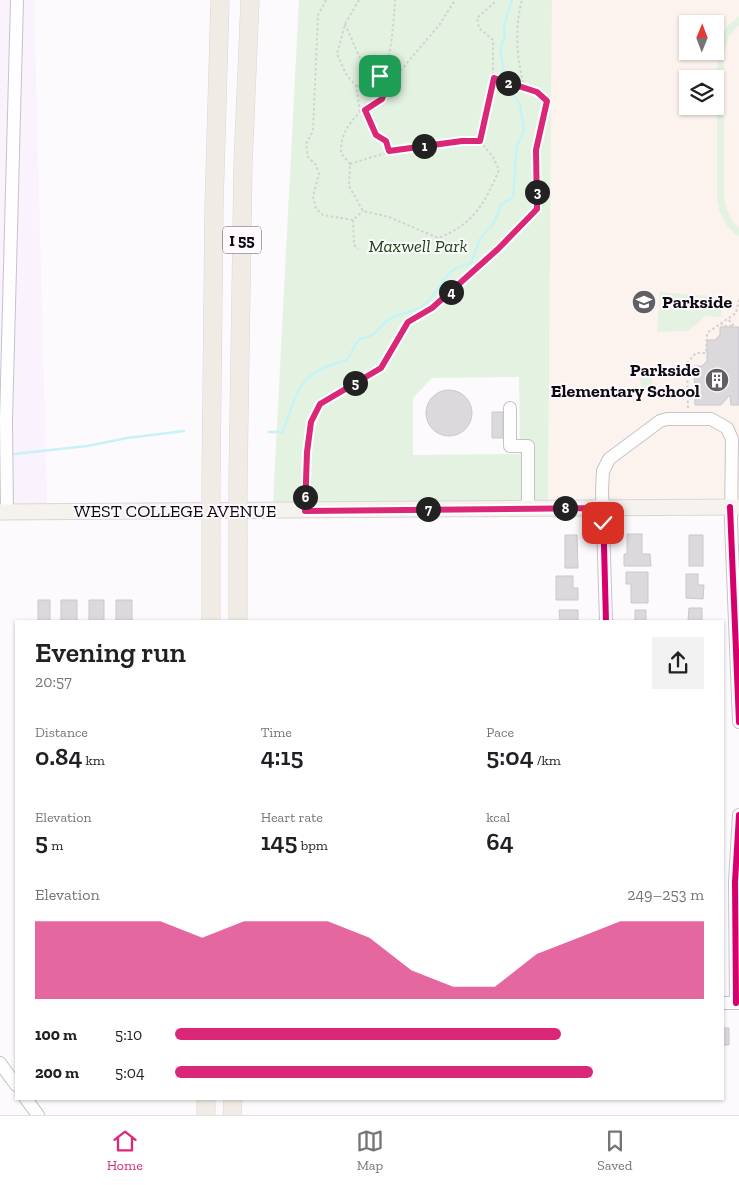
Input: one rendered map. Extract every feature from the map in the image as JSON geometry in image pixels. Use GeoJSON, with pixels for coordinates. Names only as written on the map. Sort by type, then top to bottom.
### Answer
{"type":"FeatureCollection","features":[{"type":"Feature","properties":{"kind":"highway","name":"I 55"},"geometry":{"type":"LineString","coordinates":[[211,620],[214,207],[220,0]]}},
{"type":"Feature","properties":{"kind":"highway","name":"I 55"},"geometry":{"type":"LineString","coordinates":[[238,620],[238,480],[243,165],[250,0]]}},
{"type":"Feature","properties":{"kind":"highway"},"geometry":{"type":"LineString","coordinates":[[206,1100],[206,1115]]}},
{"type":"Feature","properties":{"kind":"highway"},"geometry":{"type":"LineString","coordinates":[[232,1115],[233,1100]]}},
{"type":"Feature","properties":{"kind":"main road","name":"WEST COLLEGE AVENUE"},"geometry":{"type":"LineString","coordinates":[[4,512],[735,507]]}},
{"type":"Feature","properties":{"kind":"street"},"geometry":{"type":"LineString","coordinates":[[4,512],[17,0]]}},
{"type":"Feature","properties":{"kind":"street"},"geometry":{"type":"LineString","coordinates":[[510,408],[510,446],[528,446],[528,508]]}},
{"type":"Feature","properties":{"kind":"street"},"geometry":{"type":"LineString","coordinates":[[606,620],[603,471],[609,459],[660,421],[711,419],[720,423],[727,428],[732,439],[739,722]]}},
{"type":"Feature","properties":{"kind":"street"},"geometry":{"type":"LineString","coordinates":[[724,1003],[738,1002],[735,882],[739,815]]}},
{"type":"Feature","properties":{"kind":"street"},"geometry":{"type":"LineString","coordinates":[[0,1063],[15,1084]]}},
{"type":"Feature","properties":{"kind":"street"},"geometry":{"type":"LineString","coordinates":[[27,1100],[38,1115]]}},
{"type":"Feature","properties":{"kind":"path"},"geometry":{"type":"LineString","coordinates":[[326,0],[318,15],[313,131],[306,144],[308,157],[316,165],[319,174],[313,196],[316,209],[323,215],[353,220]]}},
{"type":"Feature","properties":{"kind":"path"},"geometry":{"type":"LineString","coordinates":[[359,0],[345,24],[337,54],[346,74],[356,86],[360,112]]}},
{"type":"Feature","properties":{"kind":"path"},"geometry":{"type":"LineString","coordinates":[[376,82],[388,61],[395,0]]}},
{"type":"Feature","properties":{"kind":"path"},"geometry":{"type":"LineString","coordinates":[[455,0],[440,24],[386,88],[382,99],[360,112],[344,129],[341,139],[341,153],[350,164],[349,186],[363,211],[389,217],[438,238],[456,231],[478,211],[489,194],[499,170],[480,141],[494,78],[493,40],[479,28],[477,18],[494,3],[493,0]]}},
{"type":"Feature","properties":{"kind":"path"},"geometry":{"type":"LineString","coordinates":[[522,0],[518,13],[518,42],[520,73],[525,90]]}},
{"type":"Feature","properties":{"kind":"path"},"geometry":{"type":"LineString","coordinates":[[345,24],[371,83]]}},
{"type":"Feature","properties":{"kind":"path"},"geometry":{"type":"LineString","coordinates":[[305,511],[307,452],[311,422],[320,404],[381,368],[408,322],[432,308],[498,249],[537,209],[536,150],[547,101],[537,92],[525,90],[494,78]]}},
{"type":"Feature","properties":{"kind":"path"},"geometry":{"type":"LineString","coordinates":[[356,86],[366,86],[376,82],[386,88]]}},
{"type":"Feature","properties":{"kind":"path"},"geometry":{"type":"LineString","coordinates":[[365,110],[376,135],[386,141],[389,151]]}},
{"type":"Feature","properties":{"kind":"path"},"geometry":{"type":"LineString","coordinates":[[350,164],[389,151],[462,141],[480,141]]}},
{"type":"Feature","properties":{"kind":"path"},"geometry":{"type":"LineString","coordinates":[[353,220],[363,211]]}},
{"type":"Feature","properties":{"kind":"path"},"geometry":{"type":"LineString","coordinates":[[353,220],[354,246],[358,249]]}},
{"type":"Feature","properties":{"kind":"path"},"geometry":{"type":"LineString","coordinates":[[688,419],[687,363],[696,354],[706,353],[706,333],[736,313],[739,300]]}},
{"type":"Feature","properties":{"kind":"path"},"geometry":{"type":"LineString","coordinates":[[721,323],[723,326],[734,326],[728,319]]}},
{"type":"Feature","properties":{"kind":"shaded area"},"geometry":{"type":"Polygon","coordinates":[[[0,0],[34,0],[47,504],[0,504],[0,0]]]}},
{"type":"Feature","properties":{"kind":"shaded area","name":"Parkside"},"geometry":{"type":"Polygon","coordinates":[[[552,0],[739,0],[739,498],[548,501],[552,0]]]}},
{"type":"Feature","properties":{"kind":"green space","name":"Maxwell Park"},"geometry":{"type":"Polygon","coordinates":[[[299,0],[552,0],[548,501],[273,503],[299,0]],[[519,377],[432,378],[413,398],[413,455],[520,454],[519,377]]]}},
{"type":"Feature","properties":{"kind":"green space"},"geometry":{"type":"Polygon","coordinates":[[[739,16],[739,25],[728,37],[724,53],[724,32],[727,26],[739,16]]]}},
{"type":"Feature","properties":{"kind":"green space"},"geometry":{"type":"Polygon","coordinates":[[[717,60],[724,60],[724,70],[717,70],[717,60]]]}},
{"type":"Feature","properties":{"kind":"green space"},"geometry":{"type":"Polygon","coordinates":[[[717,115],[724,115],[725,204],[728,213],[739,228],[739,237],[724,221],[719,211],[717,199],[717,115]]]}},
{"type":"Feature","properties":{"kind":"green space"},"geometry":{"type":"Polygon","coordinates":[[[660,292],[723,297],[721,317],[706,316],[688,331],[657,332],[660,292]]]}},
{"type":"Feature","properties":{"kind":"green space"},"geometry":{"type":"Polygon","coordinates":[[[651,368],[653,392],[641,393],[640,371],[651,368]]]}},
{"type":"Feature","properties":{"kind":"building","name":"Parkside Elementary School"},"geometry":{"type":"Polygon","coordinates":[[[720,327],[739,327],[739,405],[731,405],[730,395],[721,405],[695,405],[694,366],[702,366],[707,361],[707,340],[715,340],[720,335],[720,327]]]}},
{"type":"Feature","properties":{"kind":"building"},"geometry":{"type":"Polygon","coordinates":[[[444,390],[454,390],[468,400],[472,413],[468,426],[462,432],[454,436],[444,436],[430,426],[426,418],[426,408],[436,394],[444,390]]]}},
{"type":"Feature","properties":{"kind":"building"},"geometry":{"type":"Polygon","coordinates":[[[492,412],[503,412],[503,438],[492,438],[492,412]]]}},
{"type":"Feature","properties":{"kind":"building"},"geometry":{"type":"Polygon","coordinates":[[[627,534],[642,534],[642,554],[650,554],[651,566],[624,566],[624,554],[627,554],[627,534]]]}},
{"type":"Feature","properties":{"kind":"building"},"geometry":{"type":"Polygon","coordinates":[[[565,535],[577,535],[578,568],[565,568],[565,535]]]}},
{"type":"Feature","properties":{"kind":"building"},"geometry":{"type":"Polygon","coordinates":[[[689,535],[703,535],[703,566],[689,566],[689,535]]]}},
{"type":"Feature","properties":{"kind":"building"},"geometry":{"type":"Polygon","coordinates":[[[626,572],[648,572],[648,603],[631,603],[631,584],[626,584],[626,572]]]}},
{"type":"Feature","properties":{"kind":"building"},"geometry":{"type":"Polygon","coordinates":[[[686,574],[698,574],[698,585],[704,585],[703,599],[686,598],[686,574]]]}},
{"type":"Feature","properties":{"kind":"building"},"geometry":{"type":"Polygon","coordinates":[[[556,576],[573,576],[573,588],[578,588],[578,600],[556,600],[556,576]]]}},
{"type":"Feature","properties":{"kind":"building"},"geometry":{"type":"Polygon","coordinates":[[[38,600],[50,600],[50,620],[38,620],[38,600]]]}},
{"type":"Feature","properties":{"kind":"building"},"geometry":{"type":"Polygon","coordinates":[[[61,600],[77,600],[77,620],[61,620],[61,600]]]}},
{"type":"Feature","properties":{"kind":"building"},"geometry":{"type":"Polygon","coordinates":[[[89,600],[104,600],[104,620],[89,620],[89,600]]]}},
{"type":"Feature","properties":{"kind":"building"},"geometry":{"type":"Polygon","coordinates":[[[116,600],[132,600],[132,620],[116,620],[116,600]]]}},
{"type":"Feature","properties":{"kind":"building"},"geometry":{"type":"Polygon","coordinates":[[[689,608],[702,608],[702,620],[688,620],[689,608]]]}},
{"type":"Feature","properties":{"kind":"building"},"geometry":{"type":"Polygon","coordinates":[[[559,610],[578,610],[578,620],[560,620],[559,610]]]}},
{"type":"Feature","properties":{"kind":"building"},"geometry":{"type":"Polygon","coordinates":[[[635,610],[646,610],[646,620],[635,620],[635,610]]]}},
{"type":"Feature","properties":{"kind":"building"},"geometry":{"type":"Polygon","coordinates":[[[724,1028],[729,1028],[729,1045],[724,1045],[724,1028]]]}},
{"type":"Feature","properties":{"kind":"waterway"},"geometry":{"type":"LineString","coordinates":[[269,432],[283,432],[297,393],[310,377],[319,370],[347,360],[359,339],[373,335],[391,318],[424,305],[450,273],[457,268],[471,263],[480,239],[493,224],[502,204],[513,197],[517,145],[524,132],[520,104],[509,88],[504,73],[500,48],[505,37],[505,24],[512,0]]}},
{"type":"Feature","properties":{"kind":"waterway"},"geometry":{"type":"LineString","coordinates":[[14,454],[87,446],[127,438],[184,431]]}},
{"type":"Feature","properties":{"kind":"cycle path"},"geometry":{"type":"LineString","coordinates":[[730,507],[739,722]]}},
{"type":"Feature","properties":{"kind":"cycle path"},"geometry":{"type":"LineString","coordinates":[[603,508],[606,620]]}},
{"type":"Feature","properties":{"kind":"cycle path"},"geometry":{"type":"LineString","coordinates":[[736,1003],[735,882],[739,815]]}},
{"type":"Feature","properties":{"kind":"place","name":"Parkside"},"geometry":{"type":"Point","coordinates":[644,302]}},
{"type":"Feature","properties":{"kind":"place","name":"Parkside Elementary School"},"geometry":{"type":"Point","coordinates":[717,380]}},
{"type":"Feature","properties":{"kind":"route"},"geometry":{"type":"LineString","coordinates":[[380,76],[376,82],[386,88],[382,99],[372,108],[365,110],[376,135],[386,141],[389,151],[462,141],[480,141],[494,78],[525,90],[537,92],[547,101],[544,122],[536,150],[537,209],[498,249],[432,308],[408,322],[381,368],[320,404],[311,422],[307,452],[305,511],[603,508],[603,523]]}}]}
